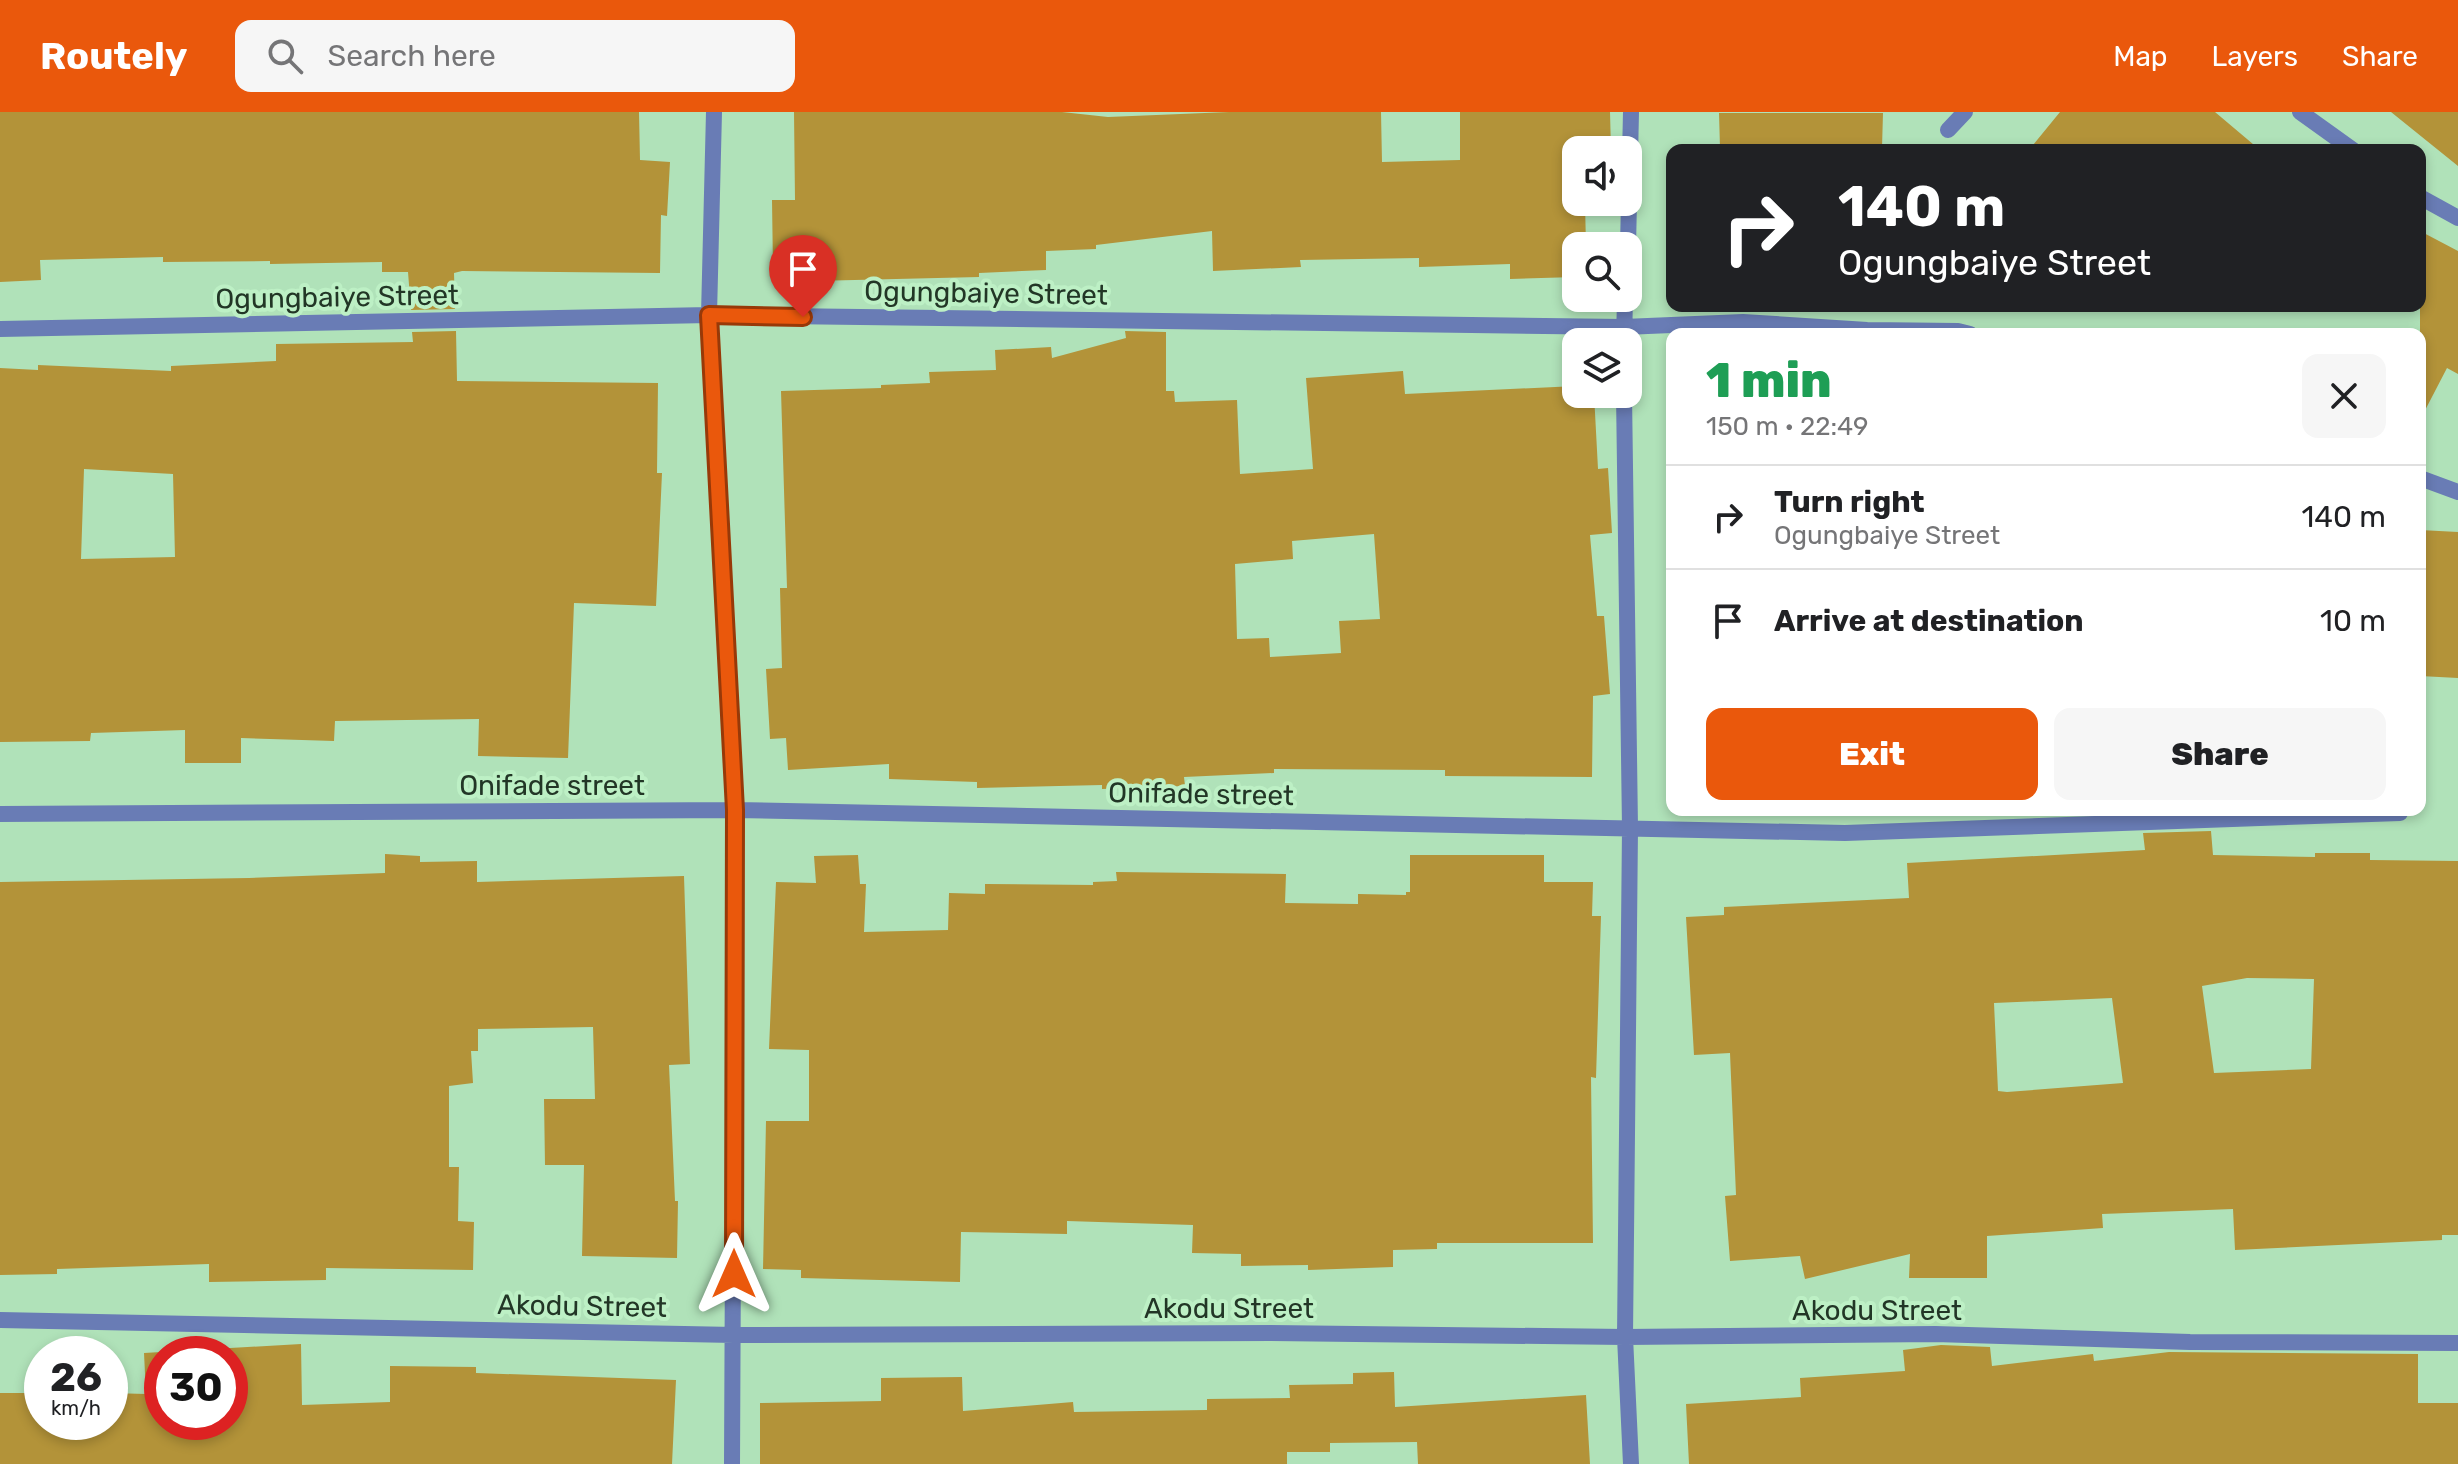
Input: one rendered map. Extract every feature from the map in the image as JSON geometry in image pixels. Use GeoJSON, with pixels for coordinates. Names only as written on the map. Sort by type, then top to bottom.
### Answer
{"type":"FeatureCollection","features":[{"type":"Feature","properties":{"kind":"street"},"geometry":{"type":"LineString","coordinates":[[714,112],[709,315],[735,810],[732,1464]]}},
{"type":"Feature","properties":{"kind":"street"},"geometry":{"type":"LineString","coordinates":[[1628,232],[1631,112]]}},
{"type":"Feature","properties":{"kind":"street"},"geometry":{"type":"LineString","coordinates":[[1948,130],[1965,112]]}},
{"type":"Feature","properties":{"kind":"street"},"geometry":{"type":"LineString","coordinates":[[2300,112],[2345,144]]}},
{"type":"Feature","properties":{"kind":"street"},"geometry":{"type":"LineString","coordinates":[[2426,200],[2458,218]]}},
{"type":"Feature","properties":{"kind":"street","name":"Ogungbaiye Street"},"geometry":{"type":"LineString","coordinates":[[0,329],[709,315],[1562,333]]}},
{"type":"Feature","properties":{"kind":"street","name":"Ogungbaiye Street"},"geometry":{"type":"LineString","coordinates":[[1684,328],[1743,322],[1836,328]]}},
{"type":"Feature","properties":{"kind":"street","name":"Ogungbaiye Street"},"geometry":{"type":"LineString","coordinates":[[1642,332],[1666,330]]}},
{"type":"Feature","properties":{"kind":"street"},"geometry":{"type":"LineString","coordinates":[[1624,408],[1630,828],[1625,1337],[1631,1464]]}},
{"type":"Feature","properties":{"kind":"street"},"geometry":{"type":"LineString","coordinates":[[2426,480],[2458,492]]}},
{"type":"Feature","properties":{"kind":"street","name":"Onifade street"},"geometry":{"type":"LineString","coordinates":[[0,814],[735,810],[1845,833],[2317,816]]}},
{"type":"Feature","properties":{"kind":"street","name":"Akodu Street"},"geometry":{"type":"LineString","coordinates":[[0,1320],[734,1335],[1271,1333],[1625,1337],[1935,1334],[2190,1342],[2458,1343]]}},
{"type":"Feature","properties":{"kind":"building"},"geometry":{"type":"Polygon","coordinates":[[[0,112],[639,112],[640,160],[670,162],[667,216],[661,215],[660,273],[462,271],[454,273],[455,309],[411,310],[408,272],[382,272],[382,262],[163,262],[163,257],[40,260],[41,280],[0,282],[0,112]]]}},
{"type":"Feature","properties":{"kind":"building"},"geometry":{"type":"Polygon","coordinates":[[[794,112],[1062,112],[1108,117],[1229,112],[1381,112],[1382,162],[1460,160],[1460,112],[1610,112],[1611,136],[1562,136],[1562,216],[1585,216],[1586,232],[1562,232],[1562,277],[1510,279],[1510,264],[1419,267],[1419,258],[1300,260],[1301,267],[1213,271],[1212,231],[1096,245],[1096,249],[1046,251],[1046,270],[979,273],[979,277],[813,281],[813,267],[773,268],[772,200],[795,200],[794,112]]]}},
{"type":"Feature","properties":{"kind":"building"},"geometry":{"type":"Polygon","coordinates":[[[2060,112],[2215,112],[2253,144],[2034,144],[2060,112]]]}},
{"type":"Feature","properties":{"kind":"building"},"geometry":{"type":"Polygon","coordinates":[[[2391,112],[2458,112],[2458,166],[2391,112]]]}},
{"type":"Feature","properties":{"kind":"building"},"geometry":{"type":"Polygon","coordinates":[[[1719,113],[1883,113],[1882,144],[1720,144],[1719,113]]]}},
{"type":"Feature","properties":{"kind":"building"},"geometry":{"type":"Polygon","coordinates":[[[2426,234],[2458,251],[2458,374],[2447,368],[2426,408],[2426,328],[2420,328],[2420,312],[2426,312],[2426,234]]]}},
{"type":"Feature","properties":{"kind":"building"},"geometry":{"type":"Polygon","coordinates":[[[456,331],[457,381],[658,383],[657,473],[662,473],[656,606],[574,603],[568,758],[478,756],[479,719],[335,721],[334,741],[241,738],[241,763],[185,763],[185,730],[91,733],[90,741],[0,742],[0,368],[38,370],[38,365],[171,371],[171,366],[276,361],[276,344],[413,342],[412,332],[456,331]],[[84,469],[81,559],[175,557],[173,474],[84,469]]]}},
{"type":"Feature","properties":{"kind":"building"},"geometry":{"type":"Polygon","coordinates":[[[1125,331],[1166,332],[1166,391],[1174,391],[1175,402],[1237,400],[1240,474],[1313,469],[1306,378],[1403,371],[1405,394],[1562,387],[1562,408],[1595,408],[1598,469],[1608,468],[1612,533],[1590,535],[1597,616],[1604,616],[1610,694],[1593,696],[1592,777],[1445,776],[1445,770],[1274,769],[1274,773],[1184,777],[1185,786],[977,788],[977,782],[889,779],[889,764],[788,770],[786,738],[770,739],[766,669],[782,668],[780,588],[787,588],[781,391],[930,383],[929,372],[996,370],[995,350],[1051,347],[1052,358],[1126,338],[1125,331]],[[1374,534],[1292,541],[1293,559],[1235,564],[1237,639],[1269,638],[1270,657],[1341,653],[1339,621],[1380,619],[1374,534]]]}},
{"type":"Feature","properties":{"kind":"building"},"geometry":{"type":"Polygon","coordinates":[[[2426,530],[2458,532],[2458,678],[2426,676],[2426,530]]]}},
{"type":"Feature","properties":{"kind":"building"},"geometry":{"type":"Polygon","coordinates":[[[2211,831],[2213,855],[2315,857],[2315,853],[2370,853],[2370,860],[2458,861],[2458,1235],[2442,1235],[2442,1240],[2235,1250],[2233,1209],[2102,1214],[2103,1228],[1987,1236],[1987,1278],[1909,1278],[1910,1254],[1805,1279],[1800,1256],[1730,1261],[1725,1196],[1736,1195],[1730,1053],[1694,1055],[1686,917],[1724,915],[1724,907],[1909,898],[1907,863],[2145,850],[2143,833],[2211,831]],[[2247,978],[2202,986],[2214,1073],[2311,1069],[2314,979],[2247,978]],[[2112,998],[1994,1003],[1998,1091],[2123,1083],[2112,998]]]}},
{"type":"Feature","properties":{"kind":"building"},"geometry":{"type":"Polygon","coordinates":[[[385,854],[420,856],[420,862],[477,861],[477,882],[684,876],[690,1064],[669,1065],[675,1201],[678,1201],[677,1258],[582,1256],[584,1165],[545,1165],[544,1099],[595,1099],[593,1027],[478,1029],[478,1051],[471,1051],[473,1083],[449,1086],[449,1167],[459,1167],[458,1221],[474,1222],[473,1270],[326,1268],[326,1280],[209,1282],[209,1264],[57,1269],[57,1274],[0,1275],[0,882],[385,873],[385,854]]]}},
{"type":"Feature","properties":{"kind":"building"},"geometry":{"type":"Polygon","coordinates":[[[858,855],[860,884],[866,884],[864,932],[948,930],[949,893],[985,894],[985,884],[1093,885],[1093,882],[1117,881],[1116,872],[1286,874],[1285,903],[1358,904],[1358,894],[1406,895],[1410,892],[1410,855],[1544,855],[1544,882],[1593,882],[1592,916],[1601,916],[1596,1078],[1591,1077],[1593,1243],[1437,1243],[1437,1249],[1393,1250],[1393,1267],[1308,1270],[1308,1265],[1241,1266],[1241,1254],[1192,1253],[1193,1225],[1067,1221],[1067,1234],[961,1232],[960,1282],[801,1278],[801,1270],[763,1269],[766,1121],[809,1121],[809,1050],[769,1049],[776,882],[816,883],[814,856],[858,855]]]}},
{"type":"Feature","properties":{"kind":"building"},"geometry":{"type":"Polygon","coordinates":[[[301,1344],[302,1405],[390,1402],[390,1366],[476,1367],[476,1373],[676,1380],[672,1464],[0,1464],[0,1393],[24,1393],[24,1440],[128,1440],[128,1394],[144,1394],[144,1440],[248,1440],[248,1347],[301,1344]]]}},
{"type":"Feature","properties":{"kind":"building"},"geometry":{"type":"Polygon","coordinates":[[[1941,1345],[1990,1347],[1992,1366],[2093,1354],[2094,1361],[2169,1352],[2418,1354],[2418,1403],[2458,1403],[2458,1464],[1689,1464],[1686,1404],[1801,1397],[1800,1378],[1905,1371],[1903,1350],[1941,1345]]]}},
{"type":"Feature","properties":{"kind":"building"},"geometry":{"type":"Polygon","coordinates":[[[1394,1372],[1395,1407],[1586,1395],[1590,1464],[1418,1464],[1417,1442],[1330,1443],[1330,1452],[1287,1452],[1287,1464],[760,1464],[760,1403],[881,1401],[881,1378],[962,1377],[963,1411],[1073,1402],[1074,1412],[1207,1410],[1207,1399],[1290,1398],[1289,1385],[1353,1384],[1353,1373],[1394,1372]]]}},
{"type":"Feature","properties":{"kind":"route"},"geometry":{"type":"LineString","coordinates":[[734,1274],[735,810],[709,315],[803,317]]}}]}
